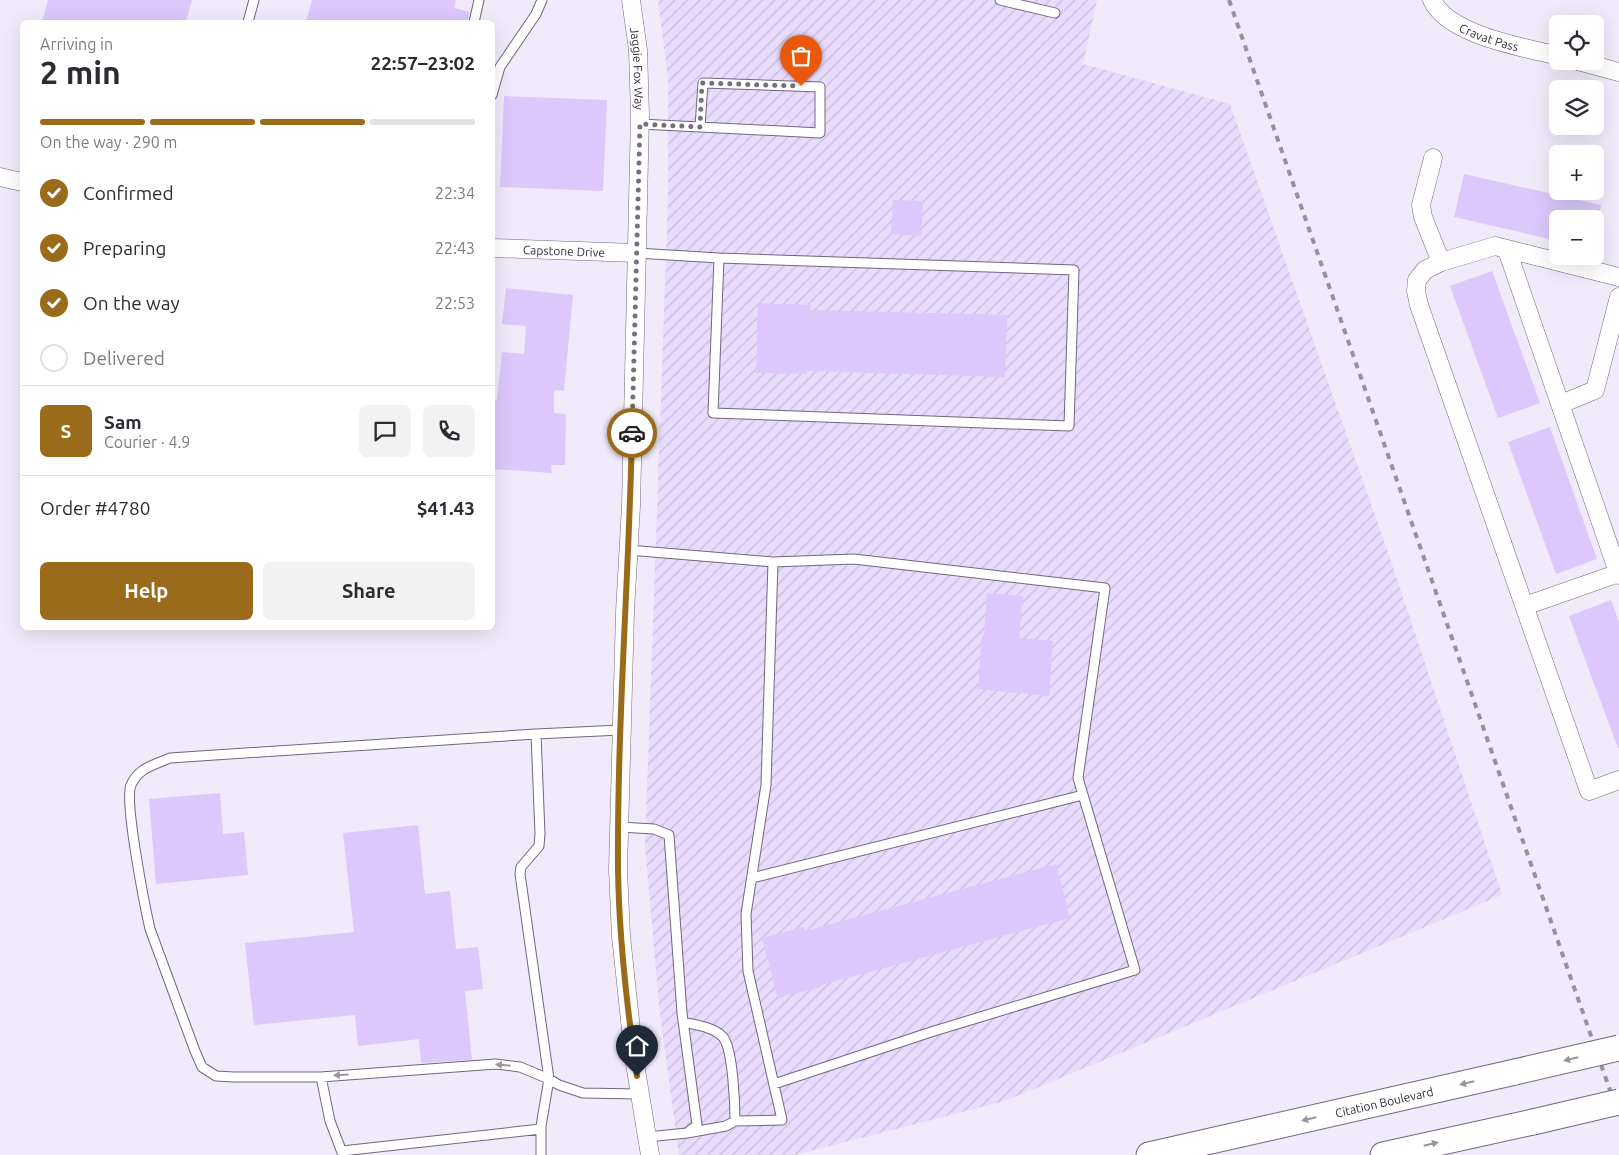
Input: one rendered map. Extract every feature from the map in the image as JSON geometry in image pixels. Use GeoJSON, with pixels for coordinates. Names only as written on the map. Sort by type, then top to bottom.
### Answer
{"type":"FeatureCollection","features":[{"type":"Feature","properties":{"kind":"main road","name":"Citation Boulevard"},"geometry":{"type":"LineString","coordinates":[[1150,1155],[1619,1048]]}},
{"type":"Feature","properties":{"kind":"main road"},"geometry":{"type":"LineString","coordinates":[[1383,1155],[1619,1102]]}},
{"type":"Feature","properties":{"kind":"street","name":"Jaggie Fox Way"},"geometry":{"type":"LineString","coordinates":[[631,0],[638,50],[640,124],[631,506],[624,612],[618,870],[621,936],[640,1094],[650,1155]]}},
{"type":"Feature","properties":{"kind":"street","name":"Cravat Pass"},"geometry":{"type":"LineString","coordinates":[[1432,0],[1434,5],[1455,24],[1481,36],[1549,54]]}},
{"type":"Feature","properties":{"kind":"street"},"geometry":{"type":"LineString","coordinates":[[1604,68],[1619,72]]}},
{"type":"Feature","properties":{"kind":"street"},"geometry":{"type":"LineString","coordinates":[[1433,158],[1421,205],[1423,217],[1441,262]]}},
{"type":"Feature","properties":{"kind":"street"},"geometry":{"type":"LineString","coordinates":[[0,177],[20,182]]}},
{"type":"Feature","properties":{"kind":"street"},"geometry":{"type":"LineString","coordinates":[[1619,277],[1495,246],[1441,262],[1424,270],[1418,280],[1416,291],[1419,305],[1589,790],[1619,780]]}},
{"type":"Feature","properties":{"kind":"street","name":"Capstone Drive"},"geometry":{"type":"LineString","coordinates":[[495,248],[636,253]]}},
{"type":"Feature","properties":{"kind":"street"},"geometry":{"type":"LineString","coordinates":[[1507,250],[1619,574],[1524,606]]}},
{"type":"Feature","properties":{"kind":"street"},"geometry":{"type":"LineString","coordinates":[[1561,404],[1595,390],[1619,297]]}},
{"type":"Feature","properties":{"kind":"lane"},"geometry":{"type":"LineString","coordinates":[[249,20],[254,0]]}},
{"type":"Feature","properties":{"kind":"lane"},"geometry":{"type":"LineString","coordinates":[[475,20],[480,0]]}},
{"type":"Feature","properties":{"kind":"lane"},"geometry":{"type":"LineString","coordinates":[[495,84],[500,67],[536,14],[542,0]]}},
{"type":"Feature","properties":{"kind":"lane"},"geometry":{"type":"LineString","coordinates":[[1000,0],[1055,13]]}},
{"type":"Feature","properties":{"kind":"lane"},"geometry":{"type":"LineString","coordinates":[[640,124],[700,127],[820,133],[820,87],[702,83],[700,127]]}},
{"type":"Feature","properties":{"kind":"lane"},"geometry":{"type":"LineString","coordinates":[[636,253],[718,258],[1074,270],[1069,426],[713,413],[718,258]]}},
{"type":"Feature","properties":{"kind":"lane"},"geometry":{"type":"LineString","coordinates":[[628,550],[773,562],[854,559],[1105,588],[1078,778],[1135,970],[931,1032],[774,1084]]}},
{"type":"Feature","properties":{"kind":"lane"},"geometry":{"type":"LineString","coordinates":[[647,1137],[687,1133],[726,1126],[735,1121],[782,1120],[748,970],[746,914],[766,785],[773,562]]}},
{"type":"Feature","properties":{"kind":"lane"},"geometry":{"type":"LineString","coordinates":[[621,730],[170,758],[141,770],[130,786],[130,810],[150,929],[202,1067],[216,1076],[321,1077],[496,1064],[520,1067],[559,1085],[583,1093],[640,1094]]}},
{"type":"Feature","properties":{"kind":"lane"},"geometry":{"type":"LineString","coordinates":[[536,734],[539,846],[521,867],[520,874],[549,1079],[541,1129],[541,1155]]}},
{"type":"Feature","properties":{"kind":"lane"},"geometry":{"type":"LineString","coordinates":[[752,878],[1084,796]]}},
{"type":"Feature","properties":{"kind":"lane"},"geometry":{"type":"LineString","coordinates":[[619,827],[654,829],[669,835],[683,1022],[697,1125],[687,1133]]}},
{"type":"Feature","properties":{"kind":"lane"},"geometry":{"type":"LineString","coordinates":[[683,1022],[715,1031],[724,1038],[731,1067],[735,1121]]}},
{"type":"Feature","properties":{"kind":"lane"},"geometry":{"type":"LineString","coordinates":[[321,1077],[330,1121],[342,1153],[541,1129]]}},
{"type":"Feature","properties":{"kind":"shaded area"},"geometry":{"type":"Polygon","coordinates":[[[658,0],[1097,0],[1083,64],[1230,104],[1390,558],[1502,895],[1005,1101],[795,1155],[679,1155],[659,1006],[645,846],[668,199],[668,79],[658,0]]]}},
{"type":"Feature","properties":{"kind":"building"},"geometry":{"type":"Polygon","coordinates":[[[48,0],[192,0],[187,20],[43,20],[48,0]]]}},
{"type":"Feature","properties":{"kind":"building"},"geometry":{"type":"Polygon","coordinates":[[[312,0],[456,0],[454,8],[470,12],[468,20],[307,20],[312,0]]]}},
{"type":"Feature","properties":{"kind":"building"},"geometry":{"type":"Polygon","coordinates":[[[504,96],[607,100],[603,191],[500,187],[504,96]]]}},
{"type":"Feature","properties":{"kind":"building"},"geometry":{"type":"Polygon","coordinates":[[[1464,174],[1549,193],[1549,200],[1579,200],[1601,205],[1600,210],[1549,210],[1549,239],[1454,217],[1464,174]]]}},
{"type":"Feature","properties":{"kind":"building"},"geometry":{"type":"Polygon","coordinates":[[[893,200],[923,201],[921,236],[891,234],[893,200]]]}},
{"type":"Feature","properties":{"kind":"building"},"geometry":{"type":"Polygon","coordinates":[[[1492,271],[1540,403],[1498,418],[1450,286],[1492,271]]]}},
{"type":"Feature","properties":{"kind":"building"},"geometry":{"type":"Polygon","coordinates":[[[506,288],[573,295],[564,391],[554,390],[554,413],[566,414],[565,465],[551,465],[552,473],[495,469],[495,400],[497,400],[502,352],[524,354],[526,326],[502,324],[506,288]]]}},
{"type":"Feature","properties":{"kind":"building"},"geometry":{"type":"Polygon","coordinates":[[[758,303],[811,305],[810,310],[1007,315],[1005,377],[807,371],[807,374],[756,373],[758,303]]]}},
{"type":"Feature","properties":{"kind":"building"},"geometry":{"type":"Polygon","coordinates":[[[1550,427],[1597,559],[1556,574],[1508,442],[1550,427]]]}},
{"type":"Feature","properties":{"kind":"building"},"geometry":{"type":"Polygon","coordinates":[[[987,593],[1023,596],[1019,638],[1053,641],[1049,696],[978,689],[987,593]]]}},
{"type":"Feature","properties":{"kind":"building"},"geometry":{"type":"Polygon","coordinates":[[[1611,600],[1619,622],[1619,748],[1569,616],[1611,600]]]}},
{"type":"Feature","properties":{"kind":"building"},"geometry":{"type":"Polygon","coordinates":[[[220,793],[223,834],[244,832],[248,875],[156,884],[149,799],[220,793]]]}},
{"type":"Feature","properties":{"kind":"building"},"geometry":{"type":"Polygon","coordinates":[[[418,825],[425,894],[450,891],[456,949],[478,947],[483,989],[465,991],[472,1060],[421,1063],[419,1039],[358,1046],[355,1015],[254,1025],[245,943],[354,932],[343,833],[418,825]]]}},
{"type":"Feature","properties":{"kind":"building"},"geometry":{"type":"Polygon","coordinates":[[[1056,864],[1070,918],[778,998],[762,938],[804,927],[805,931],[1056,864]]]}},
{"type":"Feature","properties":{"kind":"railway"},"geometry":{"type":"LineString","coordinates":[[1229,0],[1619,1116]]}},
{"type":"Feature","properties":{"kind":"way so far"},"geometry":{"type":"LineString","coordinates":[[632,433],[640,124],[700,127],[702,83],[801,86]]}},
{"type":"Feature","properties":{"kind":"route"},"geometry":{"type":"LineString","coordinates":[[632,433],[631,506],[624,612],[618,870],[621,936],[637,1076]]}}]}
